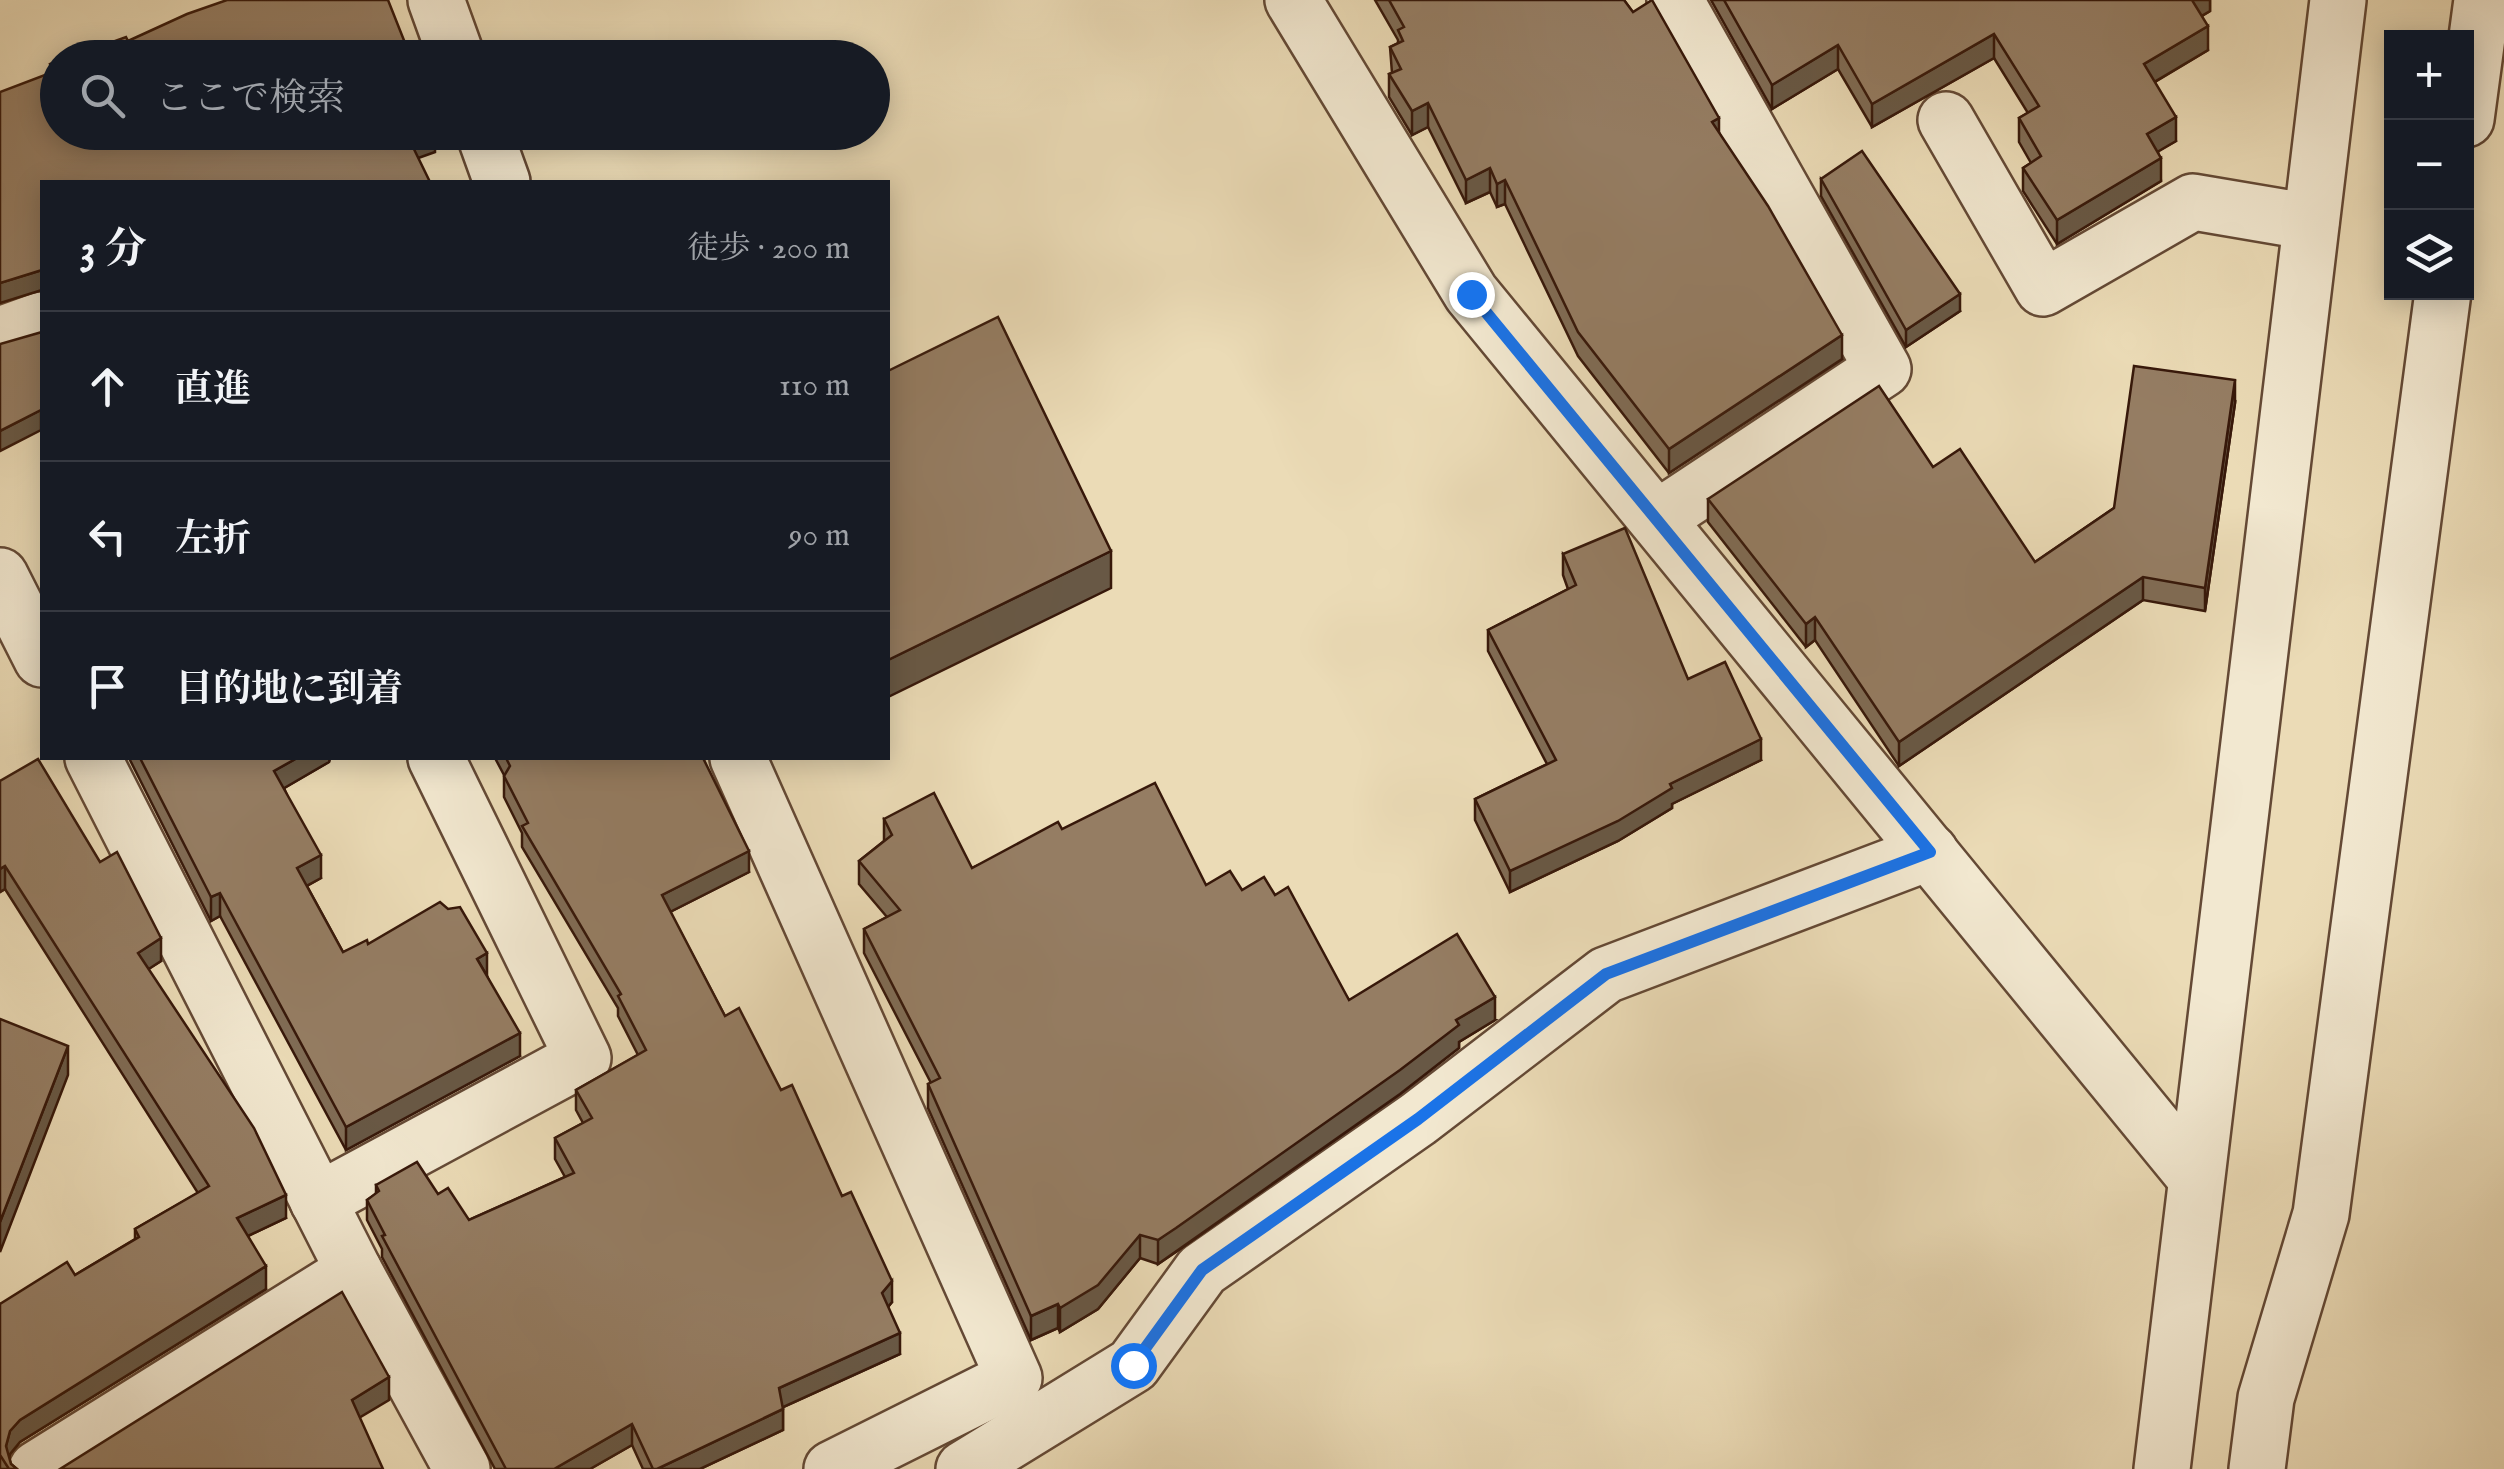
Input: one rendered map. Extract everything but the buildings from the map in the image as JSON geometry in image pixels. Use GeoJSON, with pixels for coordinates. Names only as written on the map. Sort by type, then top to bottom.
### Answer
{"type":"FeatureCollection","features":[{"type":"Feature","properties":{"kind":"street"},"geometry":{"type":"LineString","coordinates":[[436,0],[450,40]]}},
{"type":"Feature","properties":{"kind":"street"},"geometry":{"type":"LineString","coordinates":[[1293,0],[1471,294],[2196,1178]]}},
{"type":"Feature","properties":{"kind":"street"},"geometry":{"type":"LineString","coordinates":[[1658,518],[1884,368],[1675,0]]}},
{"type":"Feature","properties":{"kind":"street"},"geometry":{"type":"LineString","coordinates":[[2162,1469],[2338,0]]}},
{"type":"Feature","properties":{"kind":"street"},"geometry":{"type":"LineString","coordinates":[[2474,60],[2482,0]]}},
{"type":"Feature","properties":{"kind":"street"},"geometry":{"type":"LineString","coordinates":[[1946,120],[2043,288],[2192,202],[2311,222]]}},
{"type":"Feature","properties":{"kind":"street"},"geometry":{"type":"LineString","coordinates":[[490,150],[501,180]]}},
{"type":"Feature","properties":{"kind":"street"},"geometry":{"type":"LineString","coordinates":[[2258,1469],[2266,1398],[2322,1214],[2443,300]]}},
{"type":"Feature","properties":{"kind":"street"},"geometry":{"type":"LineString","coordinates":[[0,335],[40,321]]}},
{"type":"Feature","properties":{"kind":"street"},"geometry":{"type":"LineString","coordinates":[[0,576],[40,655]]}},
{"type":"Feature","properties":{"kind":"street"},"geometry":{"type":"LineString","coordinates":[[94,760],[354,1271],[462,1469]]}},
{"type":"Feature","properties":{"kind":"street"},"geometry":{"type":"LineString","coordinates":[[318,1201],[583,1058],[437,760]]}},
{"type":"Feature","properties":{"kind":"street"},"geometry":{"type":"LineString","coordinates":[[739,760],[1014,1378],[832,1469]]}},
{"type":"Feature","properties":{"kind":"street"},"geometry":{"type":"LineString","coordinates":[[964,1469],[1133,1365],[1202,1270],[1418,1119],[1606,974],[1930,852]]}},
{"type":"Feature","properties":{"kind":"street"},"geometry":{"type":"LineString","coordinates":[[38,1469],[354,1271]]}},
{"type":"Feature","properties":{"kind":"route"},"geometry":{"type":"LineString","coordinates":[[1133,1365],[1202,1270],[1418,1119],[1606,974],[1930,852],[1471,294]]}}]}
